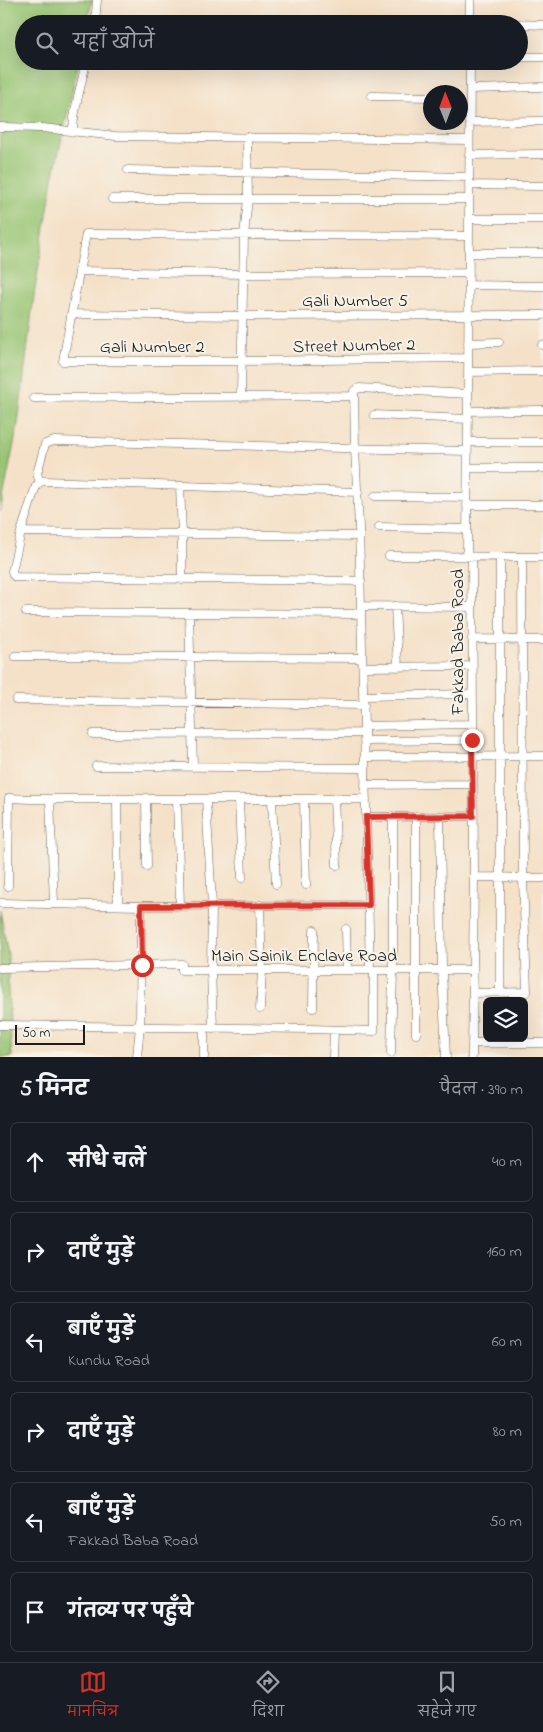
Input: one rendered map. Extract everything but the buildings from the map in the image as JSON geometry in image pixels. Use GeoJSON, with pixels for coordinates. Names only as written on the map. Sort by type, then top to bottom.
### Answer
{"type":"FeatureCollection","features":[{"type":"Feature","properties":{"kind":"street"},"geometry":{"type":"LineString","coordinates":[[96,15],[97,0]]}},
{"type":"Feature","properties":{"kind":"street"},"geometry":{"type":"LineString","coordinates":[[470,0],[470,15]]}},
{"type":"Feature","properties":{"kind":"street"},"geometry":{"type":"LineString","coordinates":[[528,24],[543,25]]}},
{"type":"Feature","properties":{"kind":"street"},"geometry":{"type":"LineString","coordinates":[[528,57],[543,57]]}},
{"type":"Feature","properties":{"kind":"street"},"geometry":{"type":"LineString","coordinates":[[73,132],[73,117],[84,70]]}},
{"type":"Feature","properties":{"kind":"street","name":"Fakkad Baba Road"},"geometry":{"type":"LineString","coordinates":[[470,70],[467,529],[472,607],[474,877],[472,1057]]}},
{"type":"Feature","properties":{"kind":"street"},"geometry":{"type":"LineString","coordinates":[[470,93],[543,87]]}},
{"type":"Feature","properties":{"kind":"street"},"geometry":{"type":"LineString","coordinates":[[372,96],[423,97]]}},
{"type":"Feature","properties":{"kind":"street"},"geometry":{"type":"LineString","coordinates":[[470,122],[543,121]]}},
{"type":"Feature","properties":{"kind":"street"},"geometry":{"type":"LineString","coordinates":[[0,127],[43,128],[116,136],[469,140]]}},
{"type":"Feature","properties":{"kind":"street"},"geometry":{"type":"LineString","coordinates":[[241,397],[244,235],[248,199],[247,137]]}},
{"type":"Feature","properties":{"kind":"street"},"geometry":{"type":"LineString","coordinates":[[469,155],[543,154]]}},
{"type":"Feature","properties":{"kind":"street"},"geometry":{"type":"LineString","coordinates":[[128,170],[469,177]]}},
{"type":"Feature","properties":{"kind":"street"},"geometry":{"type":"LineString","coordinates":[[469,185],[543,186]]}},
{"type":"Feature","properties":{"kind":"street"},"geometry":{"type":"LineString","coordinates":[[112,199],[469,199]]}},
{"type":"Feature","properties":{"kind":"street"},"geometry":{"type":"LineString","coordinates":[[469,219],[543,219]]}},
{"type":"Feature","properties":{"kind":"street"},"geometry":{"type":"LineString","coordinates":[[71,314],[86,234],[469,236]]}},
{"type":"Feature","properties":{"kind":"street"},"geometry":{"type":"LineString","coordinates":[[469,253],[543,253]]}},
{"type":"Feature","properties":{"kind":"street"},"geometry":{"type":"LineString","coordinates":[[80,270],[243,274],[469,273]]}},
{"type":"Feature","properties":{"kind":"street"},"geometry":{"type":"LineString","coordinates":[[469,285],[543,286]]}},
{"type":"Feature","properties":{"kind":"street","name":"Gali Number 5"},"geometry":{"type":"LineString","coordinates":[[71,314],[242,316],[543,315]]}},
{"type":"Feature","properties":{"kind":"street","name":"Gali Number 2"},"geometry":{"type":"LineString","coordinates":[[71,314],[63,360],[241,361]]}},
{"type":"Feature","properties":{"kind":"street"},"geometry":{"type":"LineString","coordinates":[[468,343],[499,342]]}},
{"type":"Feature","properties":{"kind":"street","name":"Street Number 2"},"geometry":{"type":"LineString","coordinates":[[241,361],[468,358]]}},
{"type":"Feature","properties":{"kind":"street"},"geometry":{"type":"LineString","coordinates":[[468,372],[543,371]]}},
{"type":"Feature","properties":{"kind":"street"},"geometry":{"type":"LineString","coordinates":[[0,1025],[374,1031],[354,391],[359,388],[468,394]]}},
{"type":"Feature","properties":{"kind":"street"},"geometry":{"type":"LineString","coordinates":[[34,398],[354,396]]}},
{"type":"Feature","properties":{"kind":"street"},"geometry":{"type":"LineString","coordinates":[[374,415],[468,415],[543,410]]}},
{"type":"Feature","properties":{"kind":"street"},"geometry":{"type":"LineString","coordinates":[[40,482],[37,474],[45,444],[54,441],[467,451]]}},
{"type":"Feature","properties":{"kind":"street"},"geometry":{"type":"LineString","coordinates":[[468,442],[543,442]]}},
{"type":"Feature","properties":{"kind":"street"},"geometry":{"type":"LineString","coordinates":[[468,468],[543,468]]}},
{"type":"Feature","properties":{"kind":"street"},"geometry":{"type":"LineString","coordinates":[[358,492],[40,482],[36,486],[21,532],[12,571],[15,577],[361,581]]}},
{"type":"Feature","properties":{"kind":"street"},"geometry":{"type":"LineString","coordinates":[[180,486],[182,580]]}},
{"type":"Feature","properties":{"kind":"street"},"geometry":{"type":"LineString","coordinates":[[375,496],[543,505]]}},
{"type":"Feature","properties":{"kind":"street"},"geometry":{"type":"LineString","coordinates":[[379,527],[467,529]]}},
{"type":"Feature","properties":{"kind":"street"},"geometry":{"type":"LineString","coordinates":[[21,532],[360,536]]}},
{"type":"Feature","properties":{"kind":"street"},"geometry":{"type":"LineString","coordinates":[[389,556],[543,557]]}},
{"type":"Feature","properties":{"kind":"street"},"geometry":{"type":"LineString","coordinates":[[500,557],[500,992]]}},
{"type":"Feature","properties":{"kind":"street"},"geometry":{"type":"LineString","coordinates":[[473,993],[527,992],[524,878],[522,557]]}},
{"type":"Feature","properties":{"kind":"street"},"geometry":{"type":"LineString","coordinates":[[26,612],[189,613],[361,610],[395,606],[472,607]]}},
{"type":"Feature","properties":{"kind":"street"},"geometry":{"type":"LineString","coordinates":[[395,606],[398,667]]}},
{"type":"Feature","properties":{"kind":"street"},"geometry":{"type":"LineString","coordinates":[[189,613],[194,766]]}},
{"type":"Feature","properties":{"kind":"street"},"geometry":{"type":"LineString","coordinates":[[472,639],[543,640]]}},
{"type":"Feature","properties":{"kind":"street"},"geometry":{"type":"LineString","coordinates":[[15,656],[362,658]]}},
{"type":"Feature","properties":{"kind":"street"},"geometry":{"type":"LineString","coordinates":[[363,667],[472,666]]}},
{"type":"Feature","properties":{"kind":"street"},"geometry":{"type":"LineString","coordinates":[[363,696],[472,694]]}},
{"type":"Feature","properties":{"kind":"street"},"geometry":{"type":"LineString","coordinates":[[16,700],[364,705]]}},
{"type":"Feature","properties":{"kind":"street"},"geometry":{"type":"LineString","coordinates":[[364,733],[472,724]]}},
{"type":"Feature","properties":{"kind":"street"},"geometry":{"type":"LineString","coordinates":[[93,734],[364,733],[472,740]]}},
{"type":"Feature","properties":{"kind":"street"},"geometry":{"type":"LineString","coordinates":[[365,757],[543,756]]}},
{"type":"Feature","properties":{"kind":"street"},"geometry":{"type":"LineString","coordinates":[[96,766],[365,768]]}},
{"type":"Feature","properties":{"kind":"street"},"geometry":{"type":"LineString","coordinates":[[365,785],[473,784]]}},
{"type":"Feature","properties":{"kind":"street"},"geometry":{"type":"LineString","coordinates":[[8,886],[9,798],[366,800]]}},
{"type":"Feature","properties":{"kind":"street"},"geometry":{"type":"LineString","coordinates":[[146,798],[147,866]]}},
{"type":"Feature","properties":{"kind":"street"},"geometry":{"type":"LineString","coordinates":[[50,799],[54,904]]}},
{"type":"Feature","properties":{"kind":"street"},"geometry":{"type":"LineString","coordinates":[[117,799],[118,905]]}},
{"type":"Feature","properties":{"kind":"street"},"geometry":{"type":"LineString","coordinates":[[177,799],[180,906]]}},
{"type":"Feature","properties":{"kind":"street"},"geometry":{"type":"LineString","coordinates":[[206,799],[212,905],[211,970],[213,1028]]}},
{"type":"Feature","properties":{"kind":"street"},"geometry":{"type":"LineString","coordinates":[[238,799],[242,878]]}},
{"type":"Feature","properties":{"kind":"street"},"geometry":{"type":"LineString","coordinates":[[272,799],[276,884]]}},
{"type":"Feature","properties":{"kind":"street"},"geometry":{"type":"LineString","coordinates":[[304,799],[306,884]]}},
{"type":"Feature","properties":{"kind":"street"},"geometry":{"type":"LineString","coordinates":[[334,799],[337,865]]}},
{"type":"Feature","properties":{"kind":"street"},"geometry":{"type":"LineString","coordinates":[[391,1053],[393,816]]}},
{"type":"Feature","properties":{"kind":"street"},"geometry":{"type":"LineString","coordinates":[[416,816],[416,1034]]}},
{"type":"Feature","properties":{"kind":"street"},"geometry":{"type":"LineString","coordinates":[[440,816],[442,970],[446,1057]]}},
{"type":"Feature","properties":{"kind":"street"},"geometry":{"type":"LineString","coordinates":[[366,817],[473,816]]}},
{"type":"Feature","properties":{"kind":"street"},"geometry":{"type":"LineString","coordinates":[[474,877],[543,878]]}},
{"type":"Feature","properties":{"kind":"street"},"geometry":{"type":"LineString","coordinates":[[0,903],[141,906],[369,905]]}},
{"type":"Feature","properties":{"kind":"street"},"geometry":{"type":"LineString","coordinates":[[260,905],[262,970],[260,1009]]}},
{"type":"Feature","properties":{"kind":"street"},"geometry":{"type":"LineString","coordinates":[[137,1057],[142,965],[141,906]]}},
{"type":"Feature","properties":{"kind":"street"},"geometry":{"type":"LineString","coordinates":[[346,929],[347,970]]}},
{"type":"Feature","properties":{"kind":"street"},"geometry":{"type":"LineString","coordinates":[[314,930],[314,1008]]}},
{"type":"Feature","properties":{"kind":"street","name":"Main Sainik Enclave Road"},"geometry":{"type":"LineString","coordinates":[[142,965],[182,964],[182,970],[473,970]]}},
{"type":"Feature","properties":{"kind":"street"},"geometry":{"type":"LineString","coordinates":[[0,968],[142,965]]}},
{"type":"Feature","properties":{"kind":"street"},"geometry":{"type":"LineString","coordinates":[[204,1028],[204,1057]]}},
{"type":"Feature","properties":{"kind":"street"},"geometry":{"type":"LineString","coordinates":[[333,1057],[334,1030]]}},
{"type":"Feature","properties":{"kind":"street"},"geometry":{"type":"LineString","coordinates":[[472,1043],[543,1043]]}},
{"type":"Feature","properties":{"kind":"green space"},"geometry":{"type":"Polygon","coordinates":[[[0,0],[92,0],[89,15],[15,15],[15,70],[77,70],[53,178],[34,295],[18,424],[0,512],[0,0]]]}},
{"type":"Feature","properties":{"kind":"green space"},"geometry":{"type":"Polygon","coordinates":[[[0,910],[8,955],[12,1057],[0,1057],[0,910]]]}},
{"type":"Feature","properties":{"kind":"route"},"geometry":{"type":"LineString","coordinates":[[142,965],[141,906],[369,905],[366,817],[473,816],[472,740]]}}]}
